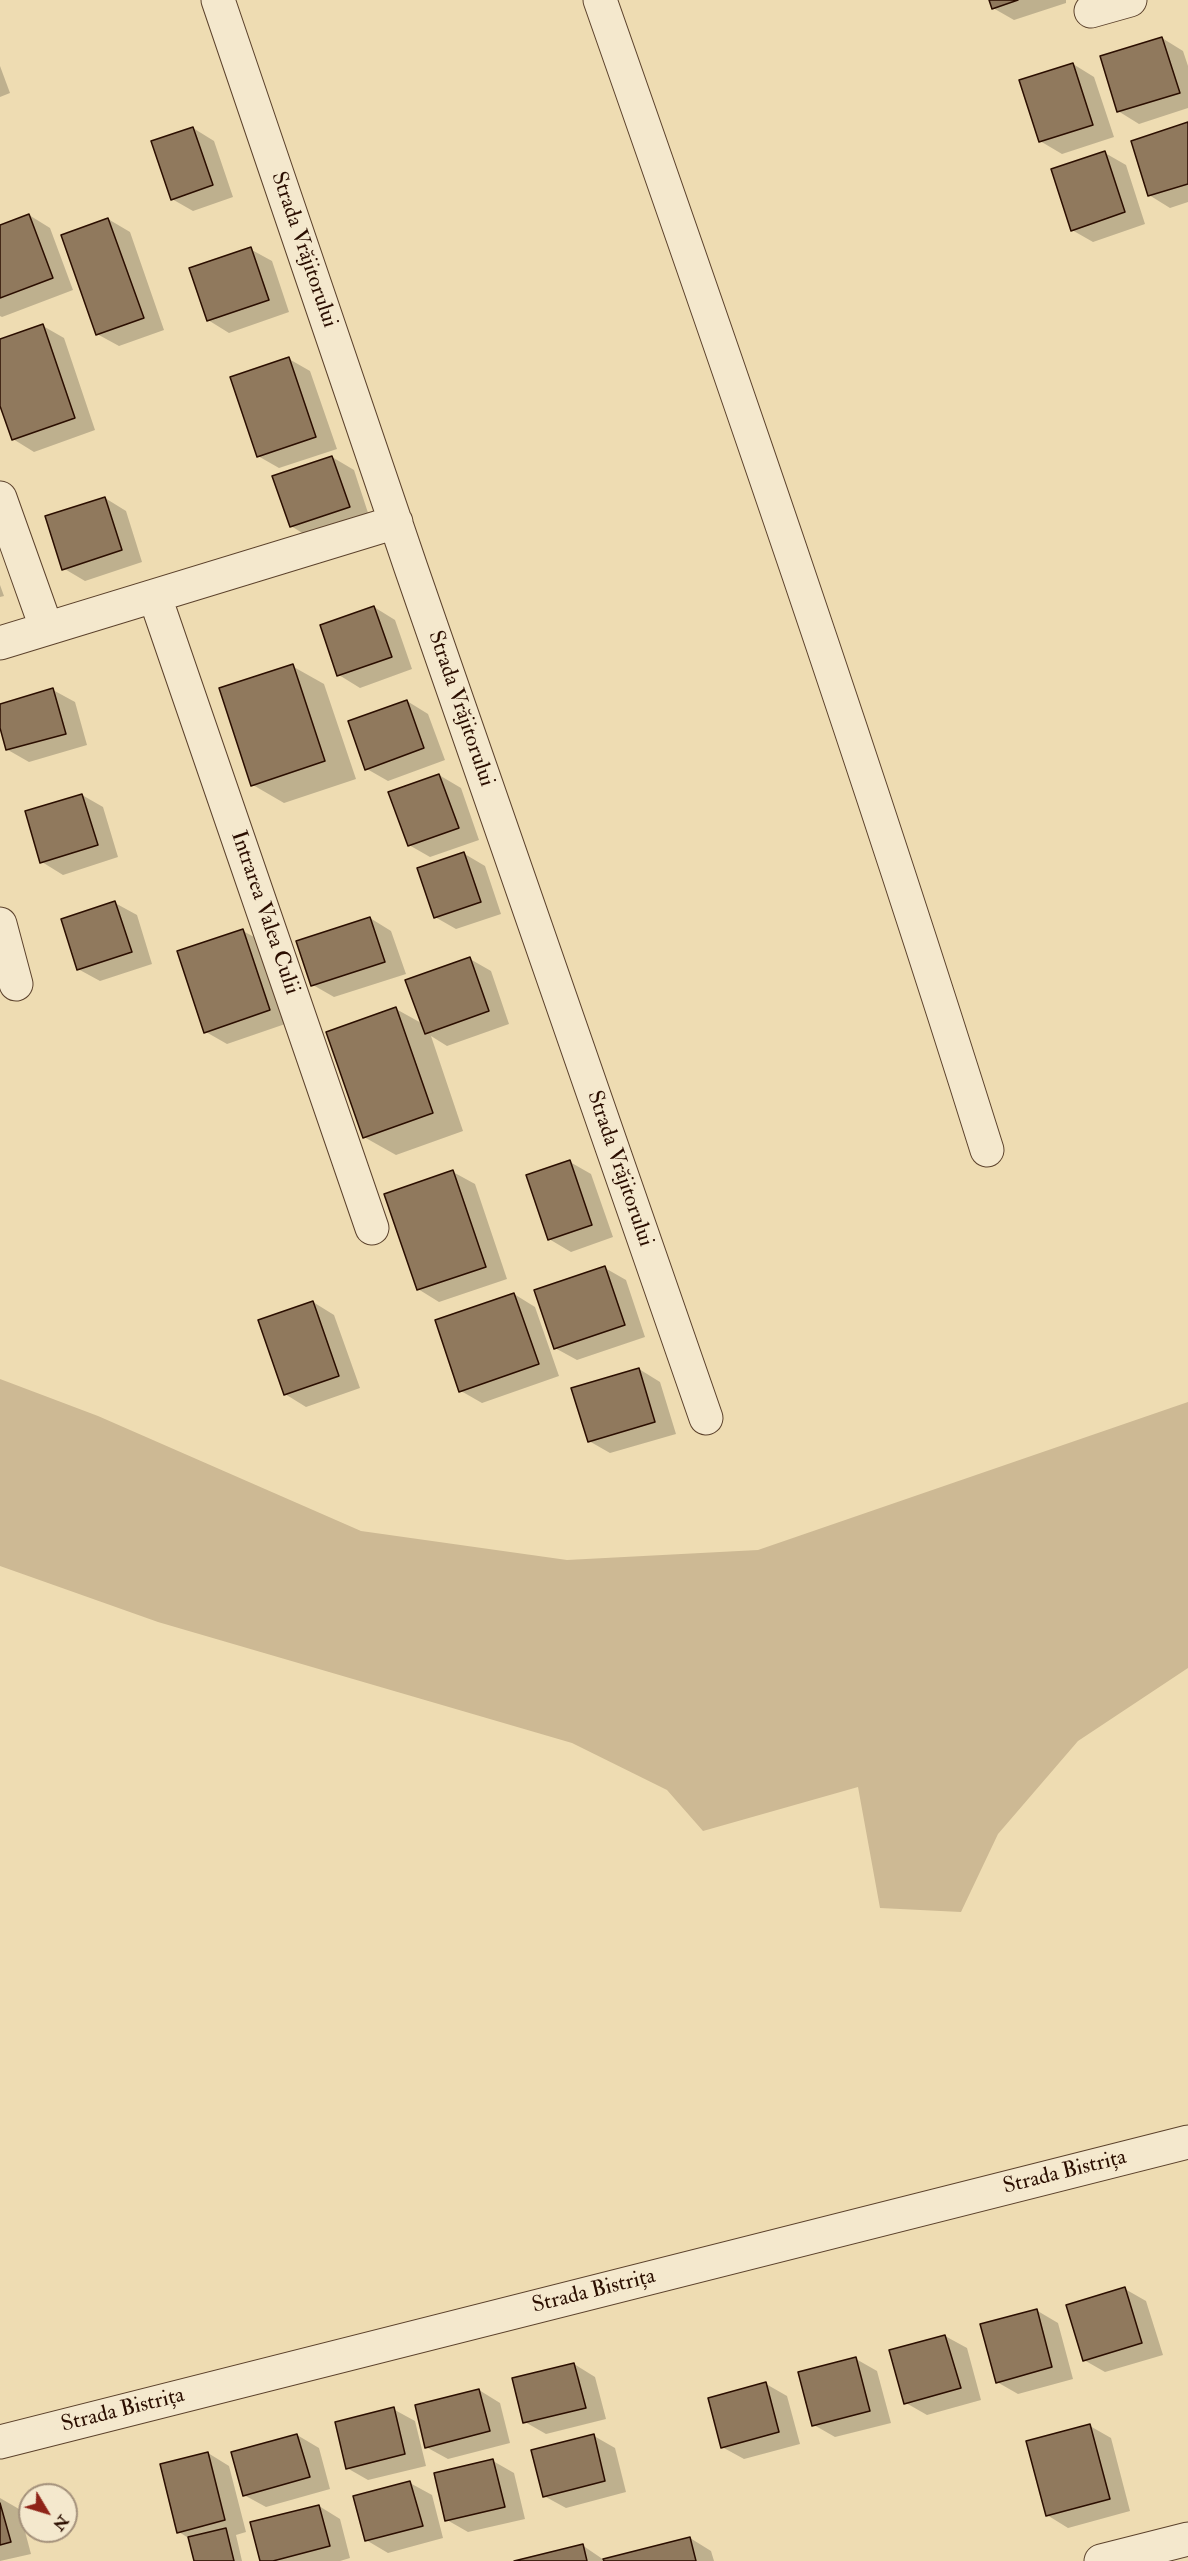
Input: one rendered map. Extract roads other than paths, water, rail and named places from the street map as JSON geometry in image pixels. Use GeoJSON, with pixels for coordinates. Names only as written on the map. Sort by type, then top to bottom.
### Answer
{"type":"FeatureCollection","features":[{"type":"Feature","properties":{"kind":"street","name":"Strada Vrăjitorului"},"geometry":{"type":"LineString","coordinates":[[218,0],[706,1418]]}},
{"type":"Feature","properties":{"kind":"street"},"geometry":{"type":"LineString","coordinates":[[600,0],[749,426],[925,952],[987,1150]]}},
{"type":"Feature","properties":{"kind":"street"},"geometry":{"type":"LineString","coordinates":[[1091,11],[1130,0]]}},
{"type":"Feature","properties":{"kind":"street"},"geometry":{"type":"LineString","coordinates":[[0,498],[46,627]]}},
{"type":"Feature","properties":{"kind":"street"},"geometry":{"type":"LineString","coordinates":[[0,643],[46,627],[155,597],[396,522]]}},
{"type":"Feature","properties":{"kind":"street","name":"Intrarea Valea Culii"},"geometry":{"type":"LineString","coordinates":[[155,597],[372,1228]]}},
{"type":"Feature","properties":{"kind":"street"},"geometry":{"type":"LineString","coordinates":[[0,924],[16,984]]}},
{"type":"Feature","properties":{"kind":"street","name":"Strada Bistrița"},"geometry":{"type":"LineString","coordinates":[[0,2442],[1188,2142]]}},
{"type":"Feature","properties":{"kind":"street"},"geometry":{"type":"LineString","coordinates":[[1101,2561],[1188,2540]]}}]}
